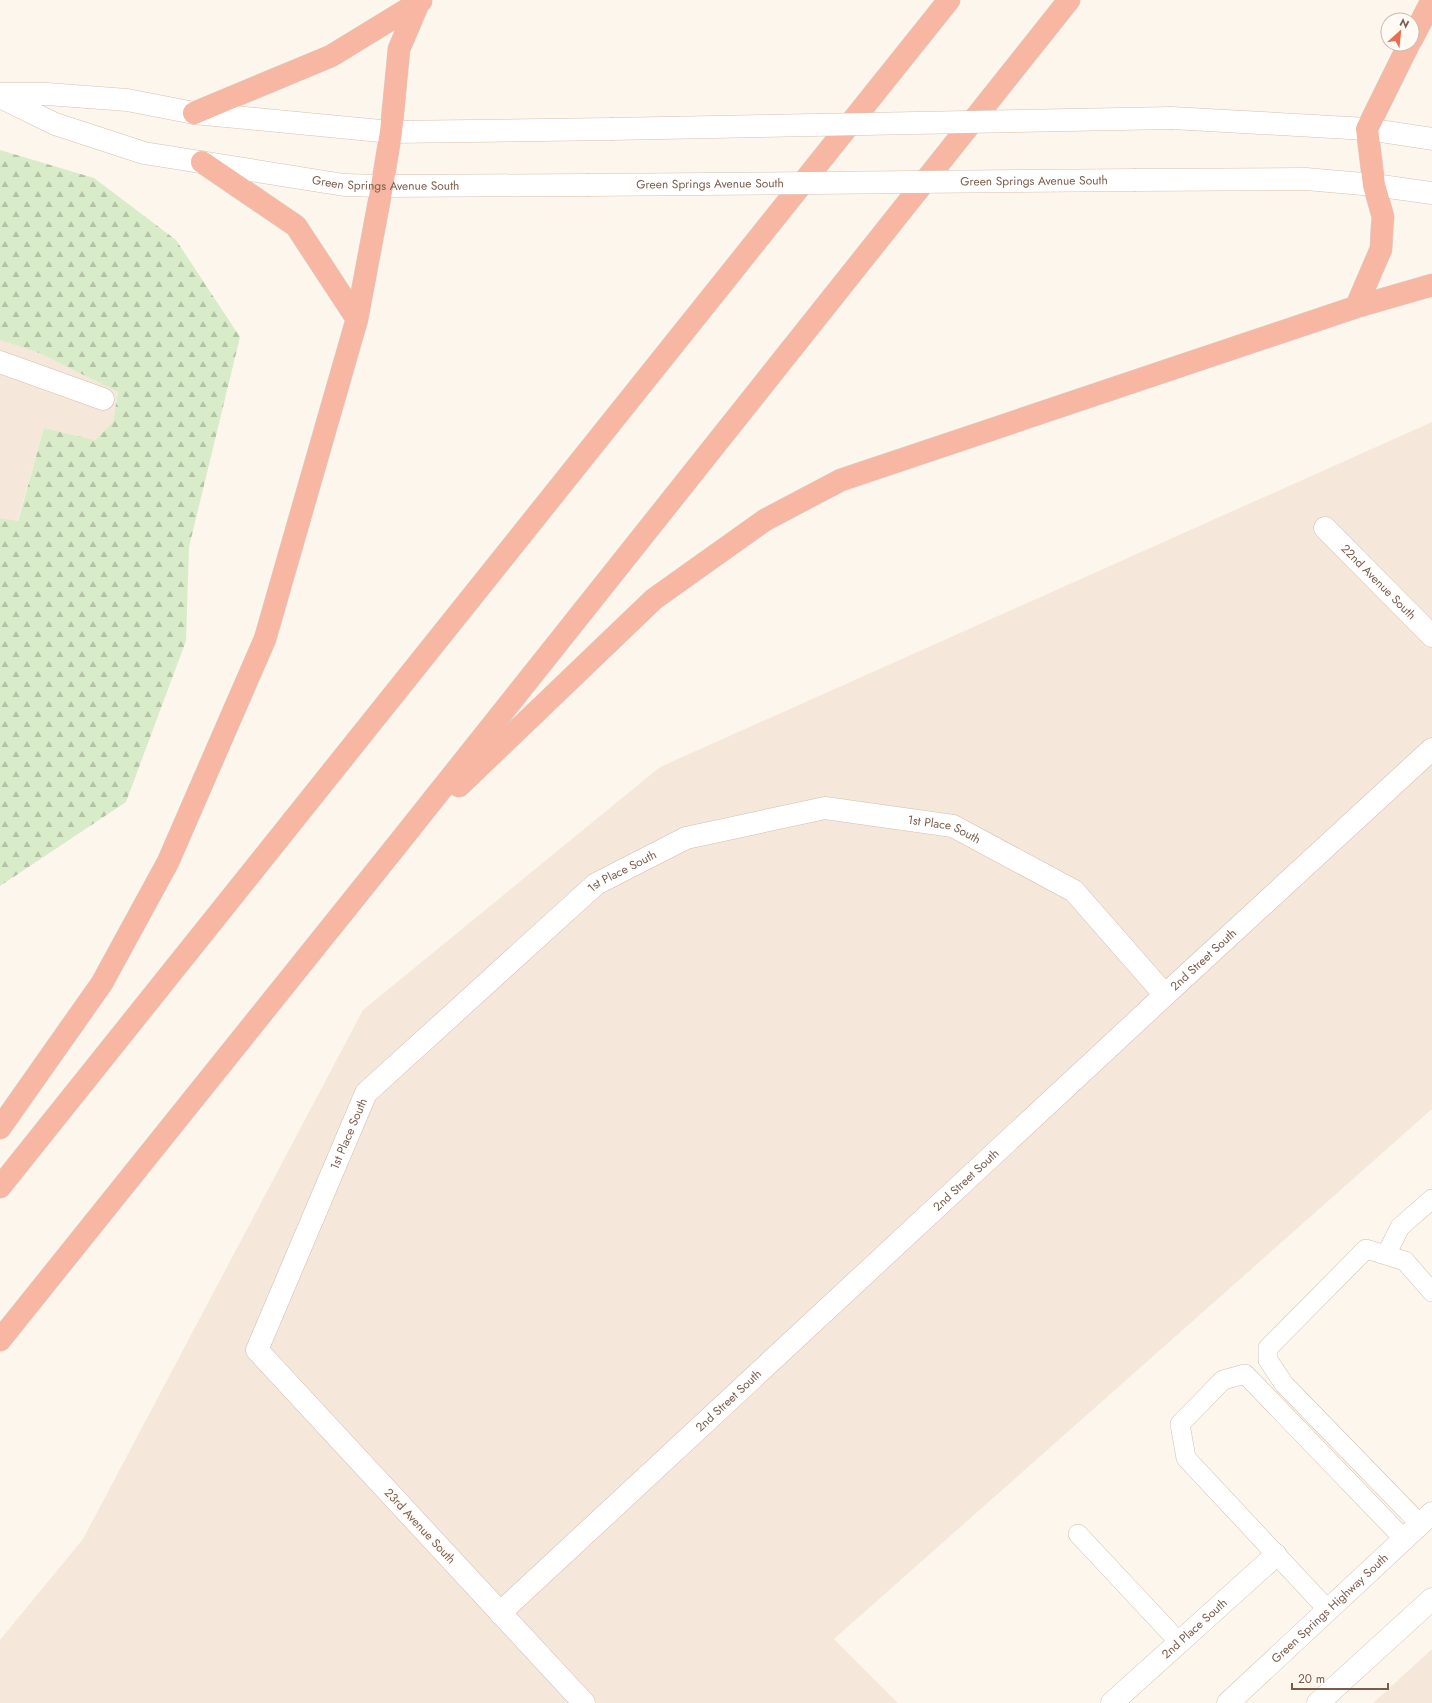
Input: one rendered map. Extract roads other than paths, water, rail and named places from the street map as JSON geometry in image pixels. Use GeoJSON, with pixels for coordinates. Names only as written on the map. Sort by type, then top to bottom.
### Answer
{"type":"FeatureCollection","features":[{"type":"Feature","properties":{"kind":"highway"},"geometry":{"type":"LineString","coordinates":[[0,1187],[949,0]]}},
{"type":"Feature","properties":{"kind":"highway"},"geometry":{"type":"LineString","coordinates":[[0,1340],[398,845],[1069,0]]}},
{"type":"Feature","properties":{"kind":"highway"},"geometry":{"type":"LineString","coordinates":[[1420,23],[1432,0]]}},
{"type":"Feature","properties":{"kind":"highway"},"geometry":{"type":"LineString","coordinates":[[194,113],[330,56],[420,1]]}},
{"type":"Feature","properties":{"kind":"highway"},"geometry":{"type":"LineString","coordinates":[[0,1128],[102,983],[171,855],[265,639],[357,319],[391,132],[399,49],[420,1]]}},
{"type":"Feature","properties":{"kind":"highway"},"geometry":{"type":"LineString","coordinates":[[1356,306],[1381,249],[1383,217],[1374,186],[1367,129],[1405,52]]}},
{"type":"Feature","properties":{"kind":"highway"},"geometry":{"type":"LineString","coordinates":[[202,162],[296,226],[357,319]]}},
{"type":"Feature","properties":{"kind":"highway"},"geometry":{"type":"LineString","coordinates":[[398,845],[654,599],[765,520],[841,480],[1356,306],[1432,285]]}},
{"type":"Feature","properties":{"kind":"street","name":"Green Springs Avenue South"},"geometry":{"type":"LineString","coordinates":[[0,96],[47,94],[127,100],[194,113],[391,132],[1172,118],[1367,129],[1432,139]]}},
{"type":"Feature","properties":{"kind":"street","name":"Green Springs Avenue South"},"geometry":{"type":"LineString","coordinates":[[0,96],[55,124],[144,153],[344,185],[586,185],[1306,179],[1432,194]]}},
{"type":"Feature","properties":{"kind":"street"},"geometry":{"type":"LineString","coordinates":[[0,362],[103,398]]}},
{"type":"Feature","properties":{"kind":"street","name":"22nd Avenue South"},"geometry":{"type":"LineString","coordinates":[[1325,528],[1432,636]]}},
{"type":"Feature","properties":{"kind":"street","name":"2nd Street South"},"geometry":{"type":"LineString","coordinates":[[500,1613],[1432,749]]}},
{"type":"Feature","properties":{"kind":"street","name":"1st Place South"},"geometry":{"type":"LineString","coordinates":[[257,1350],[366,1093],[596,884],[686,838],[825,808],[953,826],[1074,891],[1165,995]]}},
{"type":"Feature","properties":{"kind":"street","name":"23rd Avenue South"},"geometry":{"type":"LineString","coordinates":[[257,1350],[584,1703]]}},
{"type":"Feature","properties":{"kind":"street","name":"Green Springs Highway South"},"geometry":{"type":"LineString","coordinates":[[1228,1703],[1426,1519]]}},
{"type":"Feature","properties":{"kind":"street","name":"2nd Place South"},"geometry":{"type":"LineString","coordinates":[[1112,1703],[1276,1554]]}},
{"type":"Feature","properties":{"kind":"street"},"geometry":{"type":"LineString","coordinates":[[1318,1703],[1432,1599]]}},
{"type":"Feature","properties":{"kind":"lane"},"geometry":{"type":"LineString","coordinates":[[1386,1255],[1400,1227],[1432,1199]]}},
{"type":"Feature","properties":{"kind":"lane"},"geometry":{"type":"LineString","coordinates":[[1426,1519],[1284,1384],[1268,1360],[1268,1348],[1366,1249],[1405,1262],[1432,1292]]}},
{"type":"Feature","properties":{"kind":"lane"},"geometry":{"type":"LineString","coordinates":[[1328,1610],[1186,1458],[1180,1424],[1223,1380],[1244,1374],[1404,1539]]}},
{"type":"Feature","properties":{"kind":"lane"},"geometry":{"type":"LineString","coordinates":[[1078,1534],[1179,1642]]}}]}
